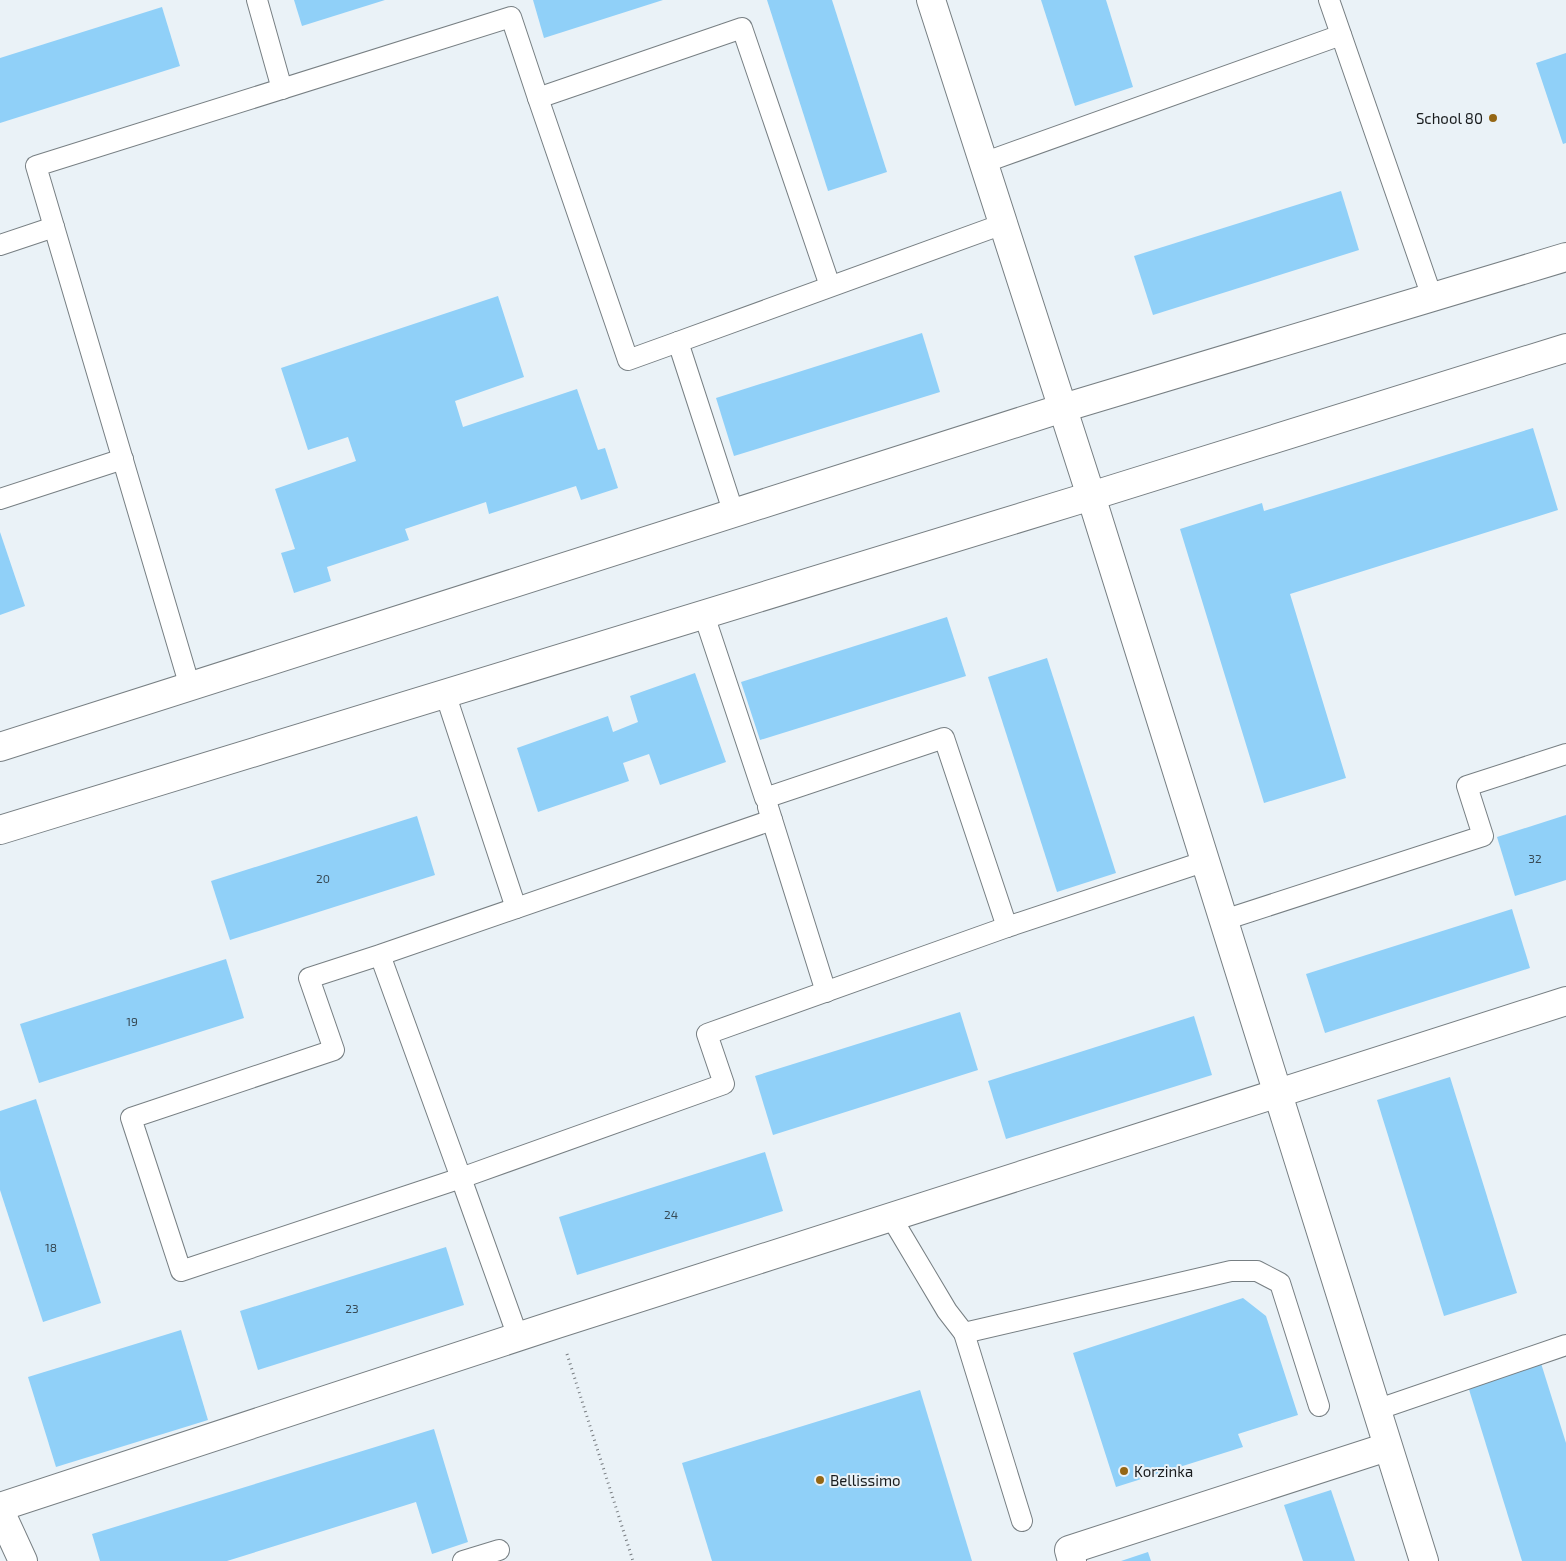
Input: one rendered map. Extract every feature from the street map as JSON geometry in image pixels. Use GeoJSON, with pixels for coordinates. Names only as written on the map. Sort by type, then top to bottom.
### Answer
{"type":"FeatureCollection","features":[{"type":"Feature","properties":{"kind":"street"},"geometry":{"type":"LineString","coordinates":[[931,0],[1206,860],[1424,1561]]}},
{"type":"Feature","properties":{"kind":"street"},"geometry":{"type":"LineString","coordinates":[[0,747],[1063,408],[1566,256]]}},
{"type":"Feature","properties":{"kind":"street"},"geometry":{"type":"LineString","coordinates":[[0,830],[1091,496],[1566,348]]}},
{"type":"Feature","properties":{"kind":"street"},"geometry":{"type":"LineString","coordinates":[[0,1507],[557,1324],[1566,1001]]}},
{"type":"Feature","properties":{"kind":"street"},"geometry":{"type":"LineString","coordinates":[[1072,1561],[1069,1550],[1387,1446]]}},
{"type":"Feature","properties":{"kind":"street"},"geometry":{"type":"LineString","coordinates":[[0,1511],[24,1561]]}},
{"type":"Feature","properties":{"kind":"lane"},"geometry":{"type":"LineString","coordinates":[[257,0],[282,89]]}},
{"type":"Feature","properties":{"kind":"lane"},"geometry":{"type":"LineString","coordinates":[[1329,0],[1432,297]]}},
{"type":"Feature","properties":{"kind":"lane"},"geometry":{"type":"LineString","coordinates":[[190,687],[36,166],[511,17],[628,360],[1003,224]]}},
{"type":"Feature","properties":{"kind":"lane"},"geometry":{"type":"LineString","coordinates":[[538,98],[742,28],[830,286]]}},
{"type":"Feature","properties":{"kind":"lane"},"geometry":{"type":"LineString","coordinates":[[983,163],[1341,35]]}},
{"type":"Feature","properties":{"kind":"lane"},"geometry":{"type":"LineString","coordinates":[[0,245],[54,227]]}},
{"type":"Feature","properties":{"kind":"lane"},"geometry":{"type":"LineString","coordinates":[[678,342],[734,514]]}},
{"type":"Feature","properties":{"kind":"lane"},"geometry":{"type":"LineString","coordinates":[[0,499],[123,458]]}},
{"type":"Feature","properties":{"kind":"lane"},"geometry":{"type":"LineString","coordinates":[[704,615],[765,798],[826,992]]}},
{"type":"Feature","properties":{"kind":"lane"},"geometry":{"type":"LineString","coordinates":[[445,693],[516,908]]}},
{"type":"Feature","properties":{"kind":"lane"},"geometry":{"type":"LineString","coordinates":[[765,798],[944,738],[1006,927]]}},
{"type":"Feature","properties":{"kind":"lane"},"geometry":{"type":"LineString","coordinates":[[1224,920],[1483,836],[1467,786],[1566,754]]}},
{"type":"Feature","properties":{"kind":"lane"},"geometry":{"type":"LineString","coordinates":[[772,820],[309,978],[334,1050],[131,1118],[181,1271],[462,1178],[724,1084],[707,1034],[1006,927],[1206,860]]}},
{"type":"Feature","properties":{"kind":"lane"},"geometry":{"type":"LineString","coordinates":[[380,955],[518,1337]]}},
{"type":"Feature","properties":{"kind":"lane"},"geometry":{"type":"LineString","coordinates":[[891,1217],[948,1311],[964,1333],[1022,1521]]}},
{"type":"Feature","properties":{"kind":"lane"},"geometry":{"type":"LineString","coordinates":[[964,1333],[1231,1271],[1257,1271],[1280,1283],[1318,1406]]}},
{"type":"Feature","properties":{"kind":"lane"},"geometry":{"type":"LineString","coordinates":[[1376,1410],[1566,1346]]}},
{"type":"Feature","properties":{"kind":"lane"},"geometry":{"type":"LineString","coordinates":[[463,1561],[499,1550]]}},
{"type":"Feature","properties":{"kind":"path"},"geometry":{"type":"LineString","coordinates":[[557,1324],[633,1561]]}},
{"type":"Feature","properties":{"kind":"building"},"geometry":{"type":"Polygon","coordinates":[[[294,0],[385,0],[302,26],[294,0]]]}},
{"type":"Feature","properties":{"kind":"building"},"geometry":{"type":"Polygon","coordinates":[[[533,0],[663,0],[544,38],[533,0]]]}},
{"type":"Feature","properties":{"kind":"building"},"geometry":{"type":"Polygon","coordinates":[[[767,0],[832,0],[887,172],[828,191],[767,0]]]}},
{"type":"Feature","properties":{"kind":"building"},"geometry":{"type":"Polygon","coordinates":[[[1041,0],[1106,0],[1133,87],[1075,106],[1041,0]]]}},
{"type":"Feature","properties":{"kind":"building"},"geometry":{"type":"Polygon","coordinates":[[[162,7],[180,66],[0,123],[0,58],[162,7]]]}},
{"type":"Feature","properties":{"kind":"building"},"geometry":{"type":"Polygon","coordinates":[[[1566,53],[1566,143],[1563,144],[1536,63],[1566,53]]]}},
{"type":"Feature","properties":{"kind":"building"},"geometry":{"type":"Polygon","coordinates":[[[1341,191],[1359,250],[1153,315],[1134,256],[1341,191]]]}},
{"type":"Feature","properties":{"kind":"building"},"geometry":{"type":"Polygon","coordinates":[[[498,296],[524,377],[455,401],[463,427],[577,389],[598,450],[605,448],[618,488],[581,500],[576,486],[489,514],[486,502],[405,529],[409,540],[327,567],[331,581],[294,593],[281,553],[295,549],[275,489],[356,461],[348,437],[308,450],[281,368],[498,296]]]}},
{"type":"Feature","properties":{"kind":"building"},"geometry":{"type":"Polygon","coordinates":[[[922,333],[940,392],[734,456],[716,398],[922,333]]]}},
{"type":"Feature","properties":{"kind":"building"},"geometry":{"type":"Polygon","coordinates":[[[1533,428],[1558,510],[1290,594],[1346,778],[1264,803],[1180,529],[1262,503],[1264,511],[1533,428]]]}},
{"type":"Feature","properties":{"kind":"building"},"geometry":{"type":"Polygon","coordinates":[[[0,532],[25,606],[0,615],[0,532]]]}},
{"type":"Feature","properties":{"kind":"building"},"geometry":{"type":"Polygon","coordinates":[[[947,617],[966,676],[760,740],[741,682],[947,617]]]}},
{"type":"Feature","properties":{"kind":"building"},"geometry":{"type":"Polygon","coordinates":[[[1047,658],[1116,873],[1057,892],[988,677],[1047,658]]]}},
{"type":"Feature","properties":{"kind":"building"},"geometry":{"type":"Polygon","coordinates":[[[695,673],[726,762],[660,785],[649,754],[623,763],[629,781],[538,812],[517,748],[608,716],[613,732],[638,722],[630,696],[695,673]]]}},
{"type":"Feature","properties":{"kind":"building"},"geometry":{"type":"Polygon","coordinates":[[[1566,815],[1566,880],[1515,896],[1497,837],[1566,815]]]}},
{"type":"Feature","properties":{"kind":"building"},"geometry":{"type":"Polygon","coordinates":[[[417,816],[435,875],[230,940],[211,881],[417,816]]]}},
{"type":"Feature","properties":{"kind":"building"},"geometry":{"type":"Polygon","coordinates":[[[1512,909],[1530,968],[1325,1033],[1306,974],[1512,909]]]}},
{"type":"Feature","properties":{"kind":"building"},"geometry":{"type":"Polygon","coordinates":[[[226,959],[244,1018],[39,1083],[20,1024],[226,959]]]}},
{"type":"Feature","properties":{"kind":"building"},"geometry":{"type":"Polygon","coordinates":[[[960,1012],[978,1070],[773,1135],[755,1076],[960,1012]]]}},
{"type":"Feature","properties":{"kind":"building"},"geometry":{"type":"Polygon","coordinates":[[[1194,1016],[1212,1075],[1006,1139],[988,1081],[1194,1016]]]}},
{"type":"Feature","properties":{"kind":"building"},"geometry":{"type":"Polygon","coordinates":[[[1450,1077],[1517,1293],[1444,1316],[1377,1100],[1450,1077]]]}},
{"type":"Feature","properties":{"kind":"building"},"geometry":{"type":"Polygon","coordinates":[[[36,1099],[101,1303],[43,1322],[0,1190],[0,1111],[36,1099]]]}},
{"type":"Feature","properties":{"kind":"building"},"geometry":{"type":"Polygon","coordinates":[[[765,1152],[783,1211],[577,1275],[559,1217],[765,1152]]]}},
{"type":"Feature","properties":{"kind":"building"},"geometry":{"type":"Polygon","coordinates":[[[446,1247],[464,1305],[258,1370],[240,1311],[446,1247]]]}},
{"type":"Feature","properties":{"kind":"building"},"geometry":{"type":"Polygon","coordinates":[[[1243,1298],[1266,1316],[1298,1415],[1238,1434],[1243,1447],[1116,1487],[1073,1353],[1243,1298]]]}},
{"type":"Feature","properties":{"kind":"building"},"geometry":{"type":"Polygon","coordinates":[[[181,1330],[208,1420],[56,1467],[28,1377],[181,1330]]]}},
{"type":"Feature","properties":{"kind":"building"},"geometry":{"type":"Polygon","coordinates":[[[1540,1360],[1566,1443],[1566,1561],[1522,1561],[1467,1383],[1540,1360]]]}},
{"type":"Feature","properties":{"kind":"building"},"geometry":{"type":"Polygon","coordinates":[[[920,1390],[972,1561],[712,1561],[682,1463],[920,1390]]]}},
{"type":"Feature","properties":{"kind":"building"},"geometry":{"type":"Polygon","coordinates":[[[434,1429],[468,1542],[432,1554],[416,1502],[227,1561],[100,1561],[92,1534],[434,1429]]]}},
{"type":"Feature","properties":{"kind":"building"},"geometry":{"type":"Polygon","coordinates":[[[1331,1490],[1355,1561],[1303,1561],[1284,1505],[1331,1490]]]}},
{"type":"Feature","properties":{"kind":"building"},"geometry":{"type":"Polygon","coordinates":[[[1148,1552],[1151,1561],[1121,1561],[1148,1552]]]}},
{"type":"Feature","properties":{"kind":"place","name":"School 80"},"geometry":{"type":"Point","coordinates":[1493,118]}},
{"type":"Feature","properties":{"kind":"place","name":"Korzinka"},"geometry":{"type":"Point","coordinates":[1124,1471]}},
{"type":"Feature","properties":{"kind":"place","name":"Bellissimo"},"geometry":{"type":"Point","coordinates":[820,1480]}}]}
